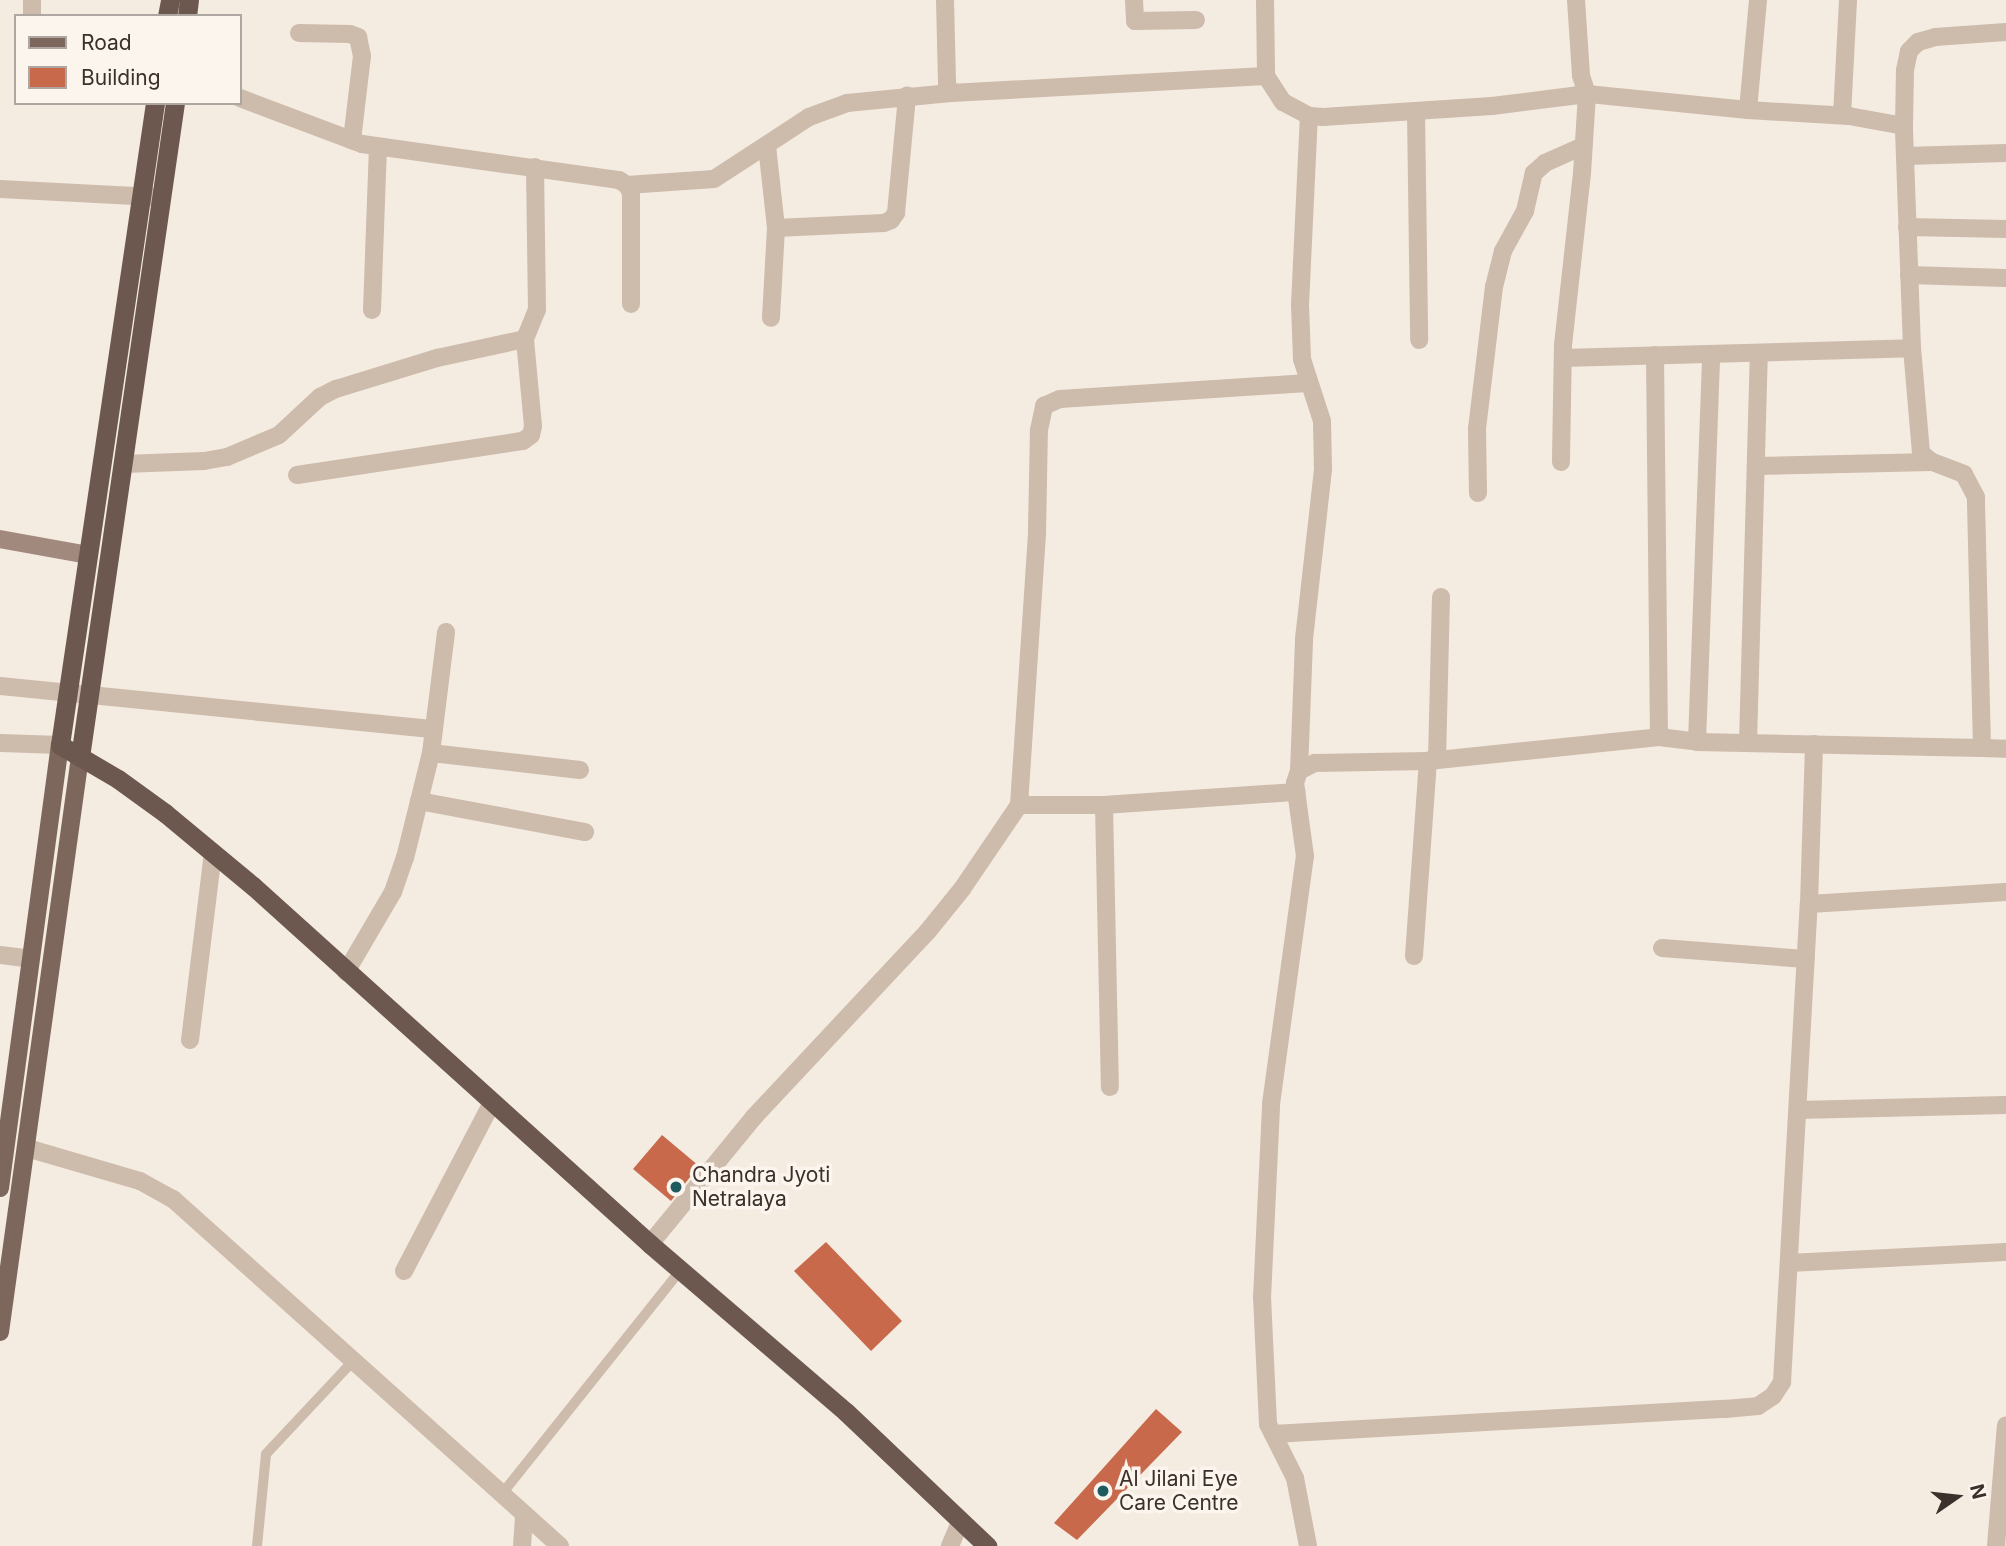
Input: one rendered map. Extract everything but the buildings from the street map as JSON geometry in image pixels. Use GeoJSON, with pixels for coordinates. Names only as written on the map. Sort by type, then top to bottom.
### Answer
{"type":"FeatureCollection","features":[{"type":"Feature","properties":{"kind":"highway"},"geometry":{"type":"LineString","coordinates":[[155,105],[60,745],[156,806],[213,852],[649,1244],[846,1412],[987,1546]]}},
{"type":"Feature","properties":{"kind":"highway"},"geometry":{"type":"LineString","coordinates":[[80,757],[175,105]]}},
{"type":"Feature","properties":{"kind":"main road"},"geometry":{"type":"LineString","coordinates":[[0,539],[88,555]]}},
{"type":"Feature","properties":{"kind":"main road"},"geometry":{"type":"LineString","coordinates":[[0,1188],[5,1114],[31,960],[60,745]]}},
{"type":"Feature","properties":{"kind":"main road"},"geometry":{"type":"LineString","coordinates":[[0,1332],[80,757]]}},
{"type":"Feature","properties":{"kind":"street"},"geometry":{"type":"LineString","coordinates":[[945,0],[947,84],[951,93]]}},
{"type":"Feature","properties":{"kind":"street"},"geometry":{"type":"LineString","coordinates":[[1135,0],[1135,21],[1196,20]]}},
{"type":"Feature","properties":{"kind":"street"},"geometry":{"type":"LineString","coordinates":[[1265,0],[1266,76],[1283,102],[1309,116],[1492,106],[1587,93],[1601,97],[1748,110],[1842,115],[1904,126]]}},
{"type":"Feature","properties":{"kind":"street"},"geometry":{"type":"LineString","coordinates":[[1561,462],[1563,358],[1587,93],[1581,75],[1576,0]]}},
{"type":"Feature","properties":{"kind":"street"},"geometry":{"type":"LineString","coordinates":[[1748,110],[1758,0]]}},
{"type":"Feature","properties":{"kind":"street"},"geometry":{"type":"LineString","coordinates":[[1842,115],[1848,0]]}},
{"type":"Feature","properties":{"kind":"street"},"geometry":{"type":"LineString","coordinates":[[1982,748],[1976,497],[1964,474],[1932,462],[1921,453],[1912,348],[1904,126],[1905,70],[1909,51],[1918,43],[1935,37],[2006,32]]}},
{"type":"Feature","properties":{"kind":"street"},"geometry":{"type":"LineString","coordinates":[[299,33],[350,34],[358,37],[362,56],[352,140]]}},
{"type":"Feature","properties":{"kind":"street"},"geometry":{"type":"LineString","coordinates":[[242,99],[378,147],[535,167],[618,180],[627,185],[714,179],[826,110],[846,103],[951,93],[1266,76]]}},
{"type":"Feature","properties":{"kind":"street"},"geometry":{"type":"LineString","coordinates":[[776,228],[884,223],[891,220],[896,213],[907,96]]}},
{"type":"Feature","properties":{"kind":"street"},"geometry":{"type":"LineString","coordinates":[[1416,111],[1419,340]]}},
{"type":"Feature","properties":{"kind":"street"},"geometry":{"type":"LineString","coordinates":[[1308,1546],[1295,1478],[1268,1424],[1262,1298],[1265,1179],[1274,1071],[1286,1011],[1306,856],[1296,783],[1299,771],[1304,639],[1323,469],[1322,421],[1307,383],[1302,359],[1300,305],[1309,116]]}},
{"type":"Feature","properties":{"kind":"street"},"geometry":{"type":"LineString","coordinates":[[767,146],[776,228],[771,317]]}},
{"type":"Feature","properties":{"kind":"street"},"geometry":{"type":"LineString","coordinates":[[1478,494],[1477,429],[1494,287],[1503,251],[1525,211],[1534,173],[1545,163],[1583,146]]}},
{"type":"Feature","properties":{"kind":"street"},"geometry":{"type":"LineString","coordinates":[[372,310],[378,147]]}},
{"type":"Feature","properties":{"kind":"street"},"geometry":{"type":"LineString","coordinates":[[1905,156],[2006,153]]}},
{"type":"Feature","properties":{"kind":"street"},"geometry":{"type":"LineString","coordinates":[[297,475],[523,441],[531,435],[533,426],[525,339],[537,310],[535,167]]}},
{"type":"Feature","properties":{"kind":"street"},"geometry":{"type":"LineString","coordinates":[[627,185],[631,193],[631,304]]}},
{"type":"Feature","properties":{"kind":"street"},"geometry":{"type":"LineString","coordinates":[[0,189],[163,198]]}},
{"type":"Feature","properties":{"kind":"street"},"geometry":{"type":"LineString","coordinates":[[1908,227],[2006,229]]}},
{"type":"Feature","properties":{"kind":"street"},"geometry":{"type":"LineString","coordinates":[[1909,275],[2006,278]]}},
{"type":"Feature","properties":{"kind":"street"},"geometry":{"type":"LineString","coordinates":[[124,464],[204,461],[227,457],[279,435],[320,397],[336,389],[437,358],[525,339]]}},
{"type":"Feature","properties":{"kind":"street"},"geometry":{"type":"LineString","coordinates":[[1563,358],[1711,356],[1912,348]]}},
{"type":"Feature","properties":{"kind":"street"},"geometry":{"type":"LineString","coordinates":[[1748,742],[1759,354]]}},
{"type":"Feature","properties":{"kind":"street"},"geometry":{"type":"LineString","coordinates":[[1655,355],[1659,737]]}},
{"type":"Feature","properties":{"kind":"street"},"geometry":{"type":"LineString","coordinates":[[1697,742],[1711,356]]}},
{"type":"Feature","properties":{"kind":"street"},"geometry":{"type":"LineString","coordinates":[[649,1244],[753,1118],[928,931],[962,889],[1019,805],[1037,531],[1039,430],[1044,406],[1060,400],[1307,383]]}},
{"type":"Feature","properties":{"kind":"street"},"geometry":{"type":"LineString","coordinates":[[1756,466],[1932,462]]}},
{"type":"Feature","properties":{"kind":"street"},"geometry":{"type":"LineString","coordinates":[[1414,956],[1432,761],[1441,597]]}},
{"type":"Feature","properties":{"kind":"street"},"geometry":{"type":"LineString","coordinates":[[346,972],[393,892],[431,753],[446,632]]}},
{"type":"Feature","properties":{"kind":"street"},"geometry":{"type":"LineString","coordinates":[[0,686],[434,729]]}},
{"type":"Feature","properties":{"kind":"street"},"geometry":{"type":"LineString","coordinates":[[1299,771],[1315,763],[1432,761],[1659,737],[1697,742],[2006,749]]}},
{"type":"Feature","properties":{"kind":"street"},"geometry":{"type":"LineString","coordinates":[[0,743],[60,745]]}},
{"type":"Feature","properties":{"kind":"street"},"geometry":{"type":"LineString","coordinates":[[1273,1434],[1758,1406],[1773,1396],[1782,1382],[1809,904],[1814,744]]}},
{"type":"Feature","properties":{"kind":"street"},"geometry":{"type":"LineString","coordinates":[[431,753],[580,770]]}},
{"type":"Feature","properties":{"kind":"street"},"geometry":{"type":"LineString","coordinates":[[1019,805],[1104,805],[1297,792]]}},
{"type":"Feature","properties":{"kind":"street"},"geometry":{"type":"LineString","coordinates":[[419,801],[585,832]]}},
{"type":"Feature","properties":{"kind":"street"},"geometry":{"type":"LineString","coordinates":[[1104,805],[1110,1087]]}},
{"type":"Feature","properties":{"kind":"street"},"geometry":{"type":"LineString","coordinates":[[190,1040],[213,852]]}},
{"type":"Feature","properties":{"kind":"street"},"geometry":{"type":"LineString","coordinates":[[1809,904],[2006,892]]}},
{"type":"Feature","properties":{"kind":"street"},"geometry":{"type":"LineString","coordinates":[[1662,948],[1806,959]]}},
{"type":"Feature","properties":{"kind":"street"},"geometry":{"type":"LineString","coordinates":[[0,955],[31,960]]}},
{"type":"Feature","properties":{"kind":"street"},"geometry":{"type":"LineString","coordinates":[[404,1271],[492,1103]]}},
{"type":"Feature","properties":{"kind":"street"},"geometry":{"type":"LineString","coordinates":[[1798,1110],[2006,1105]]}},
{"type":"Feature","properties":{"kind":"street"},"geometry":{"type":"LineString","coordinates":[[27,1148],[140,1181],[173,1199],[560,1546]]}},
{"type":"Feature","properties":{"kind":"street"},"geometry":{"type":"LineString","coordinates":[[1788,1263],[2006,1252]]}},
{"type":"Feature","properties":{"kind":"street"},"geometry":{"type":"LineString","coordinates":[[1996,1546],[2006,1425]]}},
{"type":"Feature","properties":{"kind":"street"},"geometry":{"type":"LineString","coordinates":[[522,1546],[524,1515]]}},
{"type":"Feature","properties":{"kind":"street"},"geometry":{"type":"LineString","coordinates":[[950,1546],[960,1523]]}},
{"type":"Feature","properties":{"kind":"lane"},"geometry":{"type":"LineString","coordinates":[[501,1495],[680,1271]]}},
{"type":"Feature","properties":{"kind":"lane"},"geometry":{"type":"LineString","coordinates":[[257,1546],[266,1454],[354,1360]]}},
{"type":"Feature","properties":{"kind":"place","name":"Chandra Jyoti Netralaya"},"geometry":{"type":"Point","coordinates":[676,1187]}},
{"type":"Feature","properties":{"kind":"place","name":"Al Jilani Eye Care Centre"},"geometry":{"type":"Point","coordinates":[1103,1491]}}]}
